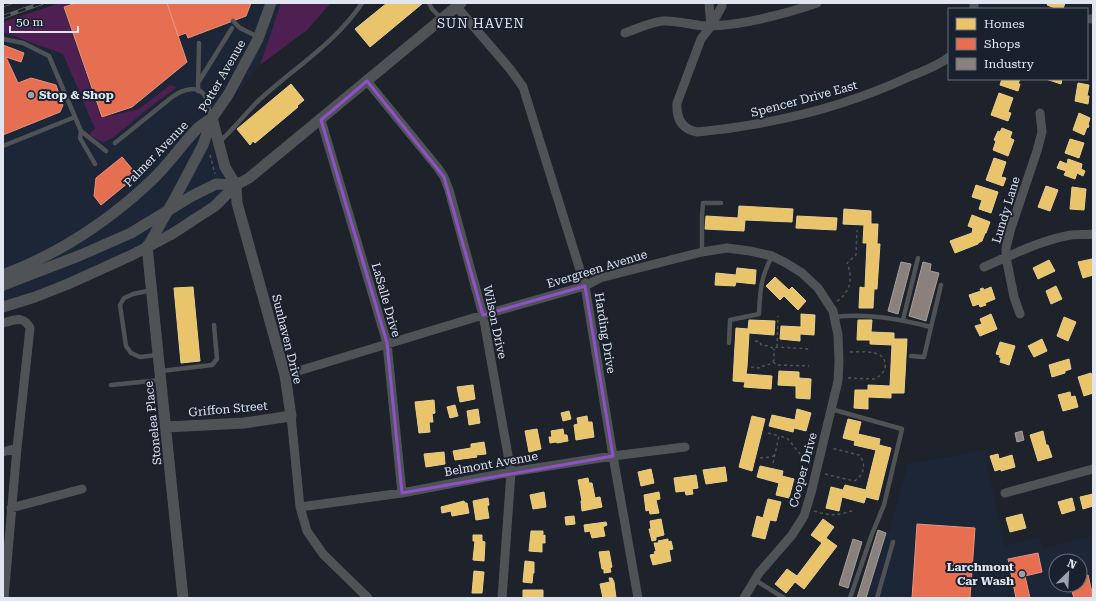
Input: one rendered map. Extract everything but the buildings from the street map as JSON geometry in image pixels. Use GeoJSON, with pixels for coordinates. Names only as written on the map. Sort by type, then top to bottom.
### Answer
{"type":"FeatureCollection","features":[{"type":"Feature","properties":{"kind":"street","name":"Potter Avenue"},"geometry":{"type":"LineString","coordinates":[[148,246],[202,145],[212,118],[228,95],[259,37],[271,3]]}},
{"type":"Feature","properties":{"kind":"street"},"geometry":{"type":"LineString","coordinates":[[709,3],[711,26]]}},
{"type":"Feature","properties":{"kind":"street"},"geometry":{"type":"LineString","coordinates":[[711,26],[722,6],[722,3]]}},
{"type":"Feature","properties":{"kind":"street"},"geometry":{"type":"LineString","coordinates":[[625,33],[654,22],[665,21],[711,26],[748,21],[796,10],[817,3]]}},
{"type":"Feature","properties":{"kind":"street"},"geometry":{"type":"LineString","coordinates":[[3,307],[35,297],[68,284],[148,246],[172,234],[215,206],[236,185],[249,178],[321,120],[442,19],[457,4]]}},
{"type":"Feature","properties":{"kind":"street","name":"Harding Drive"},"geometry":{"type":"LineString","coordinates":[[457,4],[523,87],[585,286],[612,456],[638,598]]}},
{"type":"Feature","properties":{"kind":"street","name":"Spencer Drive East"},"geometry":{"type":"LineString","coordinates":[[711,26],[701,40],[677,103],[676,112],[683,126],[690,131],[697,132],[744,127],[838,105],[892,86],[933,66],[948,57]]}},
{"type":"Feature","properties":{"kind":"street","name":"Wilson Drive"},"geometry":{"type":"LineString","coordinates":[[367,81],[444,177],[449,190],[483,315],[511,472],[502,598]]}},
{"type":"Feature","properties":{"kind":"street","name":"Lundy Lane"},"geometry":{"type":"LineString","coordinates":[[1020,314],[1014,297],[1006,257],[1006,248],[1042,132],[1040,113]]}},
{"type":"Feature","properties":{"kind":"street","name":"Sunhaven Drive"},"geometry":{"type":"LineString","coordinates":[[212,118],[225,167],[236,185],[237,202],[285,375],[291,416],[300,507],[307,531],[323,554],[368,598]]}},
{"type":"Feature","properties":{"kind":"street","name":"Palmer Avenue"},"geometry":{"type":"LineString","coordinates":[[3,275],[46,255],[102,220],[152,179],[196,130],[212,118]]}},
{"type":"Feature","properties":{"kind":"street","name":"LaSalle Drive"},"geometry":{"type":"LineString","coordinates":[[321,120],[387,343],[402,493]]}},
{"type":"Feature","properties":{"kind":"street"},"geometry":{"type":"LineString","coordinates":[[3,285],[81,255],[131,233],[216,184],[236,185]]}},
{"type":"Feature","properties":{"kind":"street"},"geometry":{"type":"LineString","coordinates":[[984,267],[1029,247],[1071,236],[1093,234]]}},
{"type":"Feature","properties":{"kind":"street","name":"Stonelea Place"},"geometry":{"type":"LineString","coordinates":[[148,246],[183,598]]}},
{"type":"Feature","properties":{"kind":"street","name":"Evergreen Avenue"},"geometry":{"type":"LineString","coordinates":[[285,375],[387,343],[585,286],[600,278],[702,252],[727,248],[772,256],[802,273],[818,288],[833,311],[838,335],[838,381],[832,406]]}},
{"type":"Feature","properties":{"kind":"street"},"geometry":{"type":"LineString","coordinates":[[3,323],[16,319],[23,320],[30,328],[6,554],[4,598]]}},
{"type":"Feature","properties":{"kind":"street","name":"Cooper Drive"},"geometry":{"type":"LineString","coordinates":[[744,598],[755,580],[792,535],[804,516],[832,406]]}},
{"type":"Feature","properties":{"kind":"street","name":"Griffon Street"},"geometry":{"type":"LineString","coordinates":[[167,428],[244,423],[291,416]]}},
{"type":"Feature","properties":{"kind":"street","name":"Belmont Avenue"},"geometry":{"type":"LineString","coordinates":[[300,507],[402,493],[511,472],[612,456],[686,447]]}},
{"type":"Feature","properties":{"kind":"street"},"geometry":{"type":"LineString","coordinates":[[3,452],[17,448]]}},
{"type":"Feature","properties":{"kind":"street"},"geometry":{"type":"LineString","coordinates":[[1005,493],[1093,469]]}},
{"type":"Feature","properties":{"kind":"street"},"geometry":{"type":"LineString","coordinates":[[11,508],[82,489]]}},
{"type":"Feature","properties":{"kind":"lane"},"geometry":{"type":"LineString","coordinates":[[218,143],[256,103],[321,48],[351,20],[362,3]]}},
{"type":"Feature","properties":{"kind":"lane"},"geometry":{"type":"LineString","coordinates":[[429,3],[432,9],[442,19]]}},
{"type":"Feature","properties":{"kind":"lane"},"geometry":{"type":"LineString","coordinates":[[234,21],[240,28],[259,37]]}},
{"type":"Feature","properties":{"kind":"lane"},"geometry":{"type":"LineString","coordinates":[[198,83],[232,28]]}},
{"type":"Feature","properties":{"kind":"lane"},"geometry":{"type":"LineString","coordinates":[[3,39],[23,43],[49,56],[81,131],[106,151]]}},
{"type":"Feature","properties":{"kind":"lane"},"geometry":{"type":"LineString","coordinates":[[198,91],[199,43]]}},
{"type":"Feature","properties":{"kind":"lane"},"geometry":{"type":"LineString","coordinates":[[115,143],[181,91],[189,89],[198,91],[205,97],[212,118]]}},
{"type":"Feature","properties":{"kind":"lane"},"geometry":{"type":"LineString","coordinates":[[3,146],[75,117]]}},
{"type":"Feature","properties":{"kind":"lane"},"geometry":{"type":"LineString","coordinates":[[81,131],[80,138],[95,164]]}},
{"type":"Feature","properties":{"kind":"lane"},"geometry":{"type":"LineString","coordinates":[[702,252],[703,203],[721,203]]}},
{"type":"Feature","properties":{"kind":"lane"},"geometry":{"type":"LineString","coordinates":[[729,343],[730,320],[759,314],[760,288],[772,256]]}},
{"type":"Feature","properties":{"kind":"lane"},"geometry":{"type":"LineString","coordinates":[[903,320],[918,258]]}},
{"type":"Feature","properties":{"kind":"lane"},"geometry":{"type":"LineString","coordinates":[[911,356],[924,357],[941,285]]}},
{"type":"Feature","properties":{"kind":"lane"},"geometry":{"type":"LineString","coordinates":[[152,290],[132,294],[124,298],[120,305],[124,338],[126,346],[131,353],[140,357],[159,355]]}},
{"type":"Feature","properties":{"kind":"lane"},"geometry":{"type":"LineString","coordinates":[[834,317],[849,315],[874,316],[903,320],[931,327]]}},
{"type":"Feature","properties":{"kind":"lane"},"geometry":{"type":"LineString","coordinates":[[111,385],[212,365],[217,359],[214,326]]}},
{"type":"Feature","properties":{"kind":"lane"},"geometry":{"type":"LineString","coordinates":[[832,406],[902,429],[884,505],[872,534],[850,598]]}},
{"type":"Feature","properties":{"kind":"lane"},"geometry":{"type":"LineString","coordinates":[[877,598],[893,542]]}},
{"type":"Feature","properties":{"kind":"lane"},"geometry":{"type":"LineString","coordinates":[[755,580],[784,598]]}},
{"type":"Feature","properties":{"kind":"path"},"geometry":{"type":"LineString","coordinates":[[208,149],[216,179]]}},
{"type":"Feature","properties":{"kind":"path"},"geometry":{"type":"LineString","coordinates":[[837,300],[842,297],[849,286],[851,278],[847,263],[856,254],[857,230]]}},
{"type":"Feature","properties":{"kind":"path"},"geometry":{"type":"LineString","coordinates":[[777,347],[778,316]]}},
{"type":"Feature","properties":{"kind":"path"},"geometry":{"type":"LineString","coordinates":[[755,341],[760,342],[761,345],[769,346],[774,349]]}},
{"type":"Feature","properties":{"kind":"path"},"geometry":{"type":"LineString","coordinates":[[774,349],[777,347],[810,348]]}},
{"type":"Feature","properties":{"kind":"path"},"geometry":{"type":"LineString","coordinates":[[751,367],[759,368],[760,366],[767,366],[773,362],[774,349]]}},
{"type":"Feature","properties":{"kind":"path"},"geometry":{"type":"LineString","coordinates":[[848,378],[874,379],[882,373],[885,368],[884,360],[875,352],[849,352]]}},
{"type":"Feature","properties":{"kind":"path"},"geometry":{"type":"LineString","coordinates":[[773,362],[777,365],[809,366]]}},
{"type":"Feature","properties":{"kind":"path"},"geometry":{"type":"LineString","coordinates":[[768,433],[787,438],[808,462]]}},
{"type":"Feature","properties":{"kind":"path"},"geometry":{"type":"LineString","coordinates":[[773,463],[779,436]]}},
{"type":"Feature","properties":{"kind":"path"},"geometry":{"type":"LineString","coordinates":[[825,474],[854,481],[863,471],[864,462],[859,455],[831,448]]}},
{"type":"Feature","properties":{"kind":"path"},"geometry":{"type":"LineString","coordinates":[[760,458],[775,455]]}},
{"type":"Feature","properties":{"kind":"path"},"geometry":{"type":"LineString","coordinates":[[814,511],[827,515],[838,515],[854,510]]}},
{"type":"Feature","properties":{"kind":"highlighted area"},"geometry":{"type":"Polygon","coordinates":[[[367,81],[444,177],[483,315],[585,286],[613,456],[402,493],[387,343],[321,120],[367,81]]]}},
{"type":"Feature","properties":{"kind":"shaded area"},"geometry":{"type":"Polygon","coordinates":[[[60,3],[311,3],[212,124],[235,190],[169,237],[3,308],[3,22],[60,3]]]}},
{"type":"Feature","properties":{"kind":"shaded area"},"geometry":{"type":"Polygon","coordinates":[[[60,3],[73,3],[63,7],[101,118],[139,109],[170,85],[177,87],[114,137],[104,142],[90,135],[90,133],[95,129],[63,54],[3,32],[3,22],[60,3]]]}},
{"type":"Feature","properties":{"kind":"shaded area"},"geometry":{"type":"Polygon","coordinates":[[[281,3],[331,3],[307,30],[260,65],[281,3]]]}},
{"type":"Feature","properties":{"kind":"shaded area"},"geometry":{"type":"Polygon","coordinates":[[[984,450],[1005,546],[1039,536],[1043,548],[1093,536],[1093,598],[867,598],[886,535],[889,531],[908,464],[984,450]]]}},
{"type":"Feature","properties":{"kind":"railway"},"geometry":{"type":"LineString","coordinates":[[3,5],[10,3]]}},
{"type":"Feature","properties":{"kind":"railway"},"geometry":{"type":"LineString","coordinates":[[3,17],[42,3]]}},
{"type":"Feature","properties":{"kind":"place","name":"Stop & Shop"},"geometry":{"type":"Point","coordinates":[31,95]}},
{"type":"Feature","properties":{"kind":"place","name":"Larchmont Car Wash"},"geometry":{"type":"Point","coordinates":[1022,574]}},
{"type":"Feature","properties":{"kind":"district","name":"SUN HAVEN"},"geometry":{"type":"Point","coordinates":[481,23]}}]}
